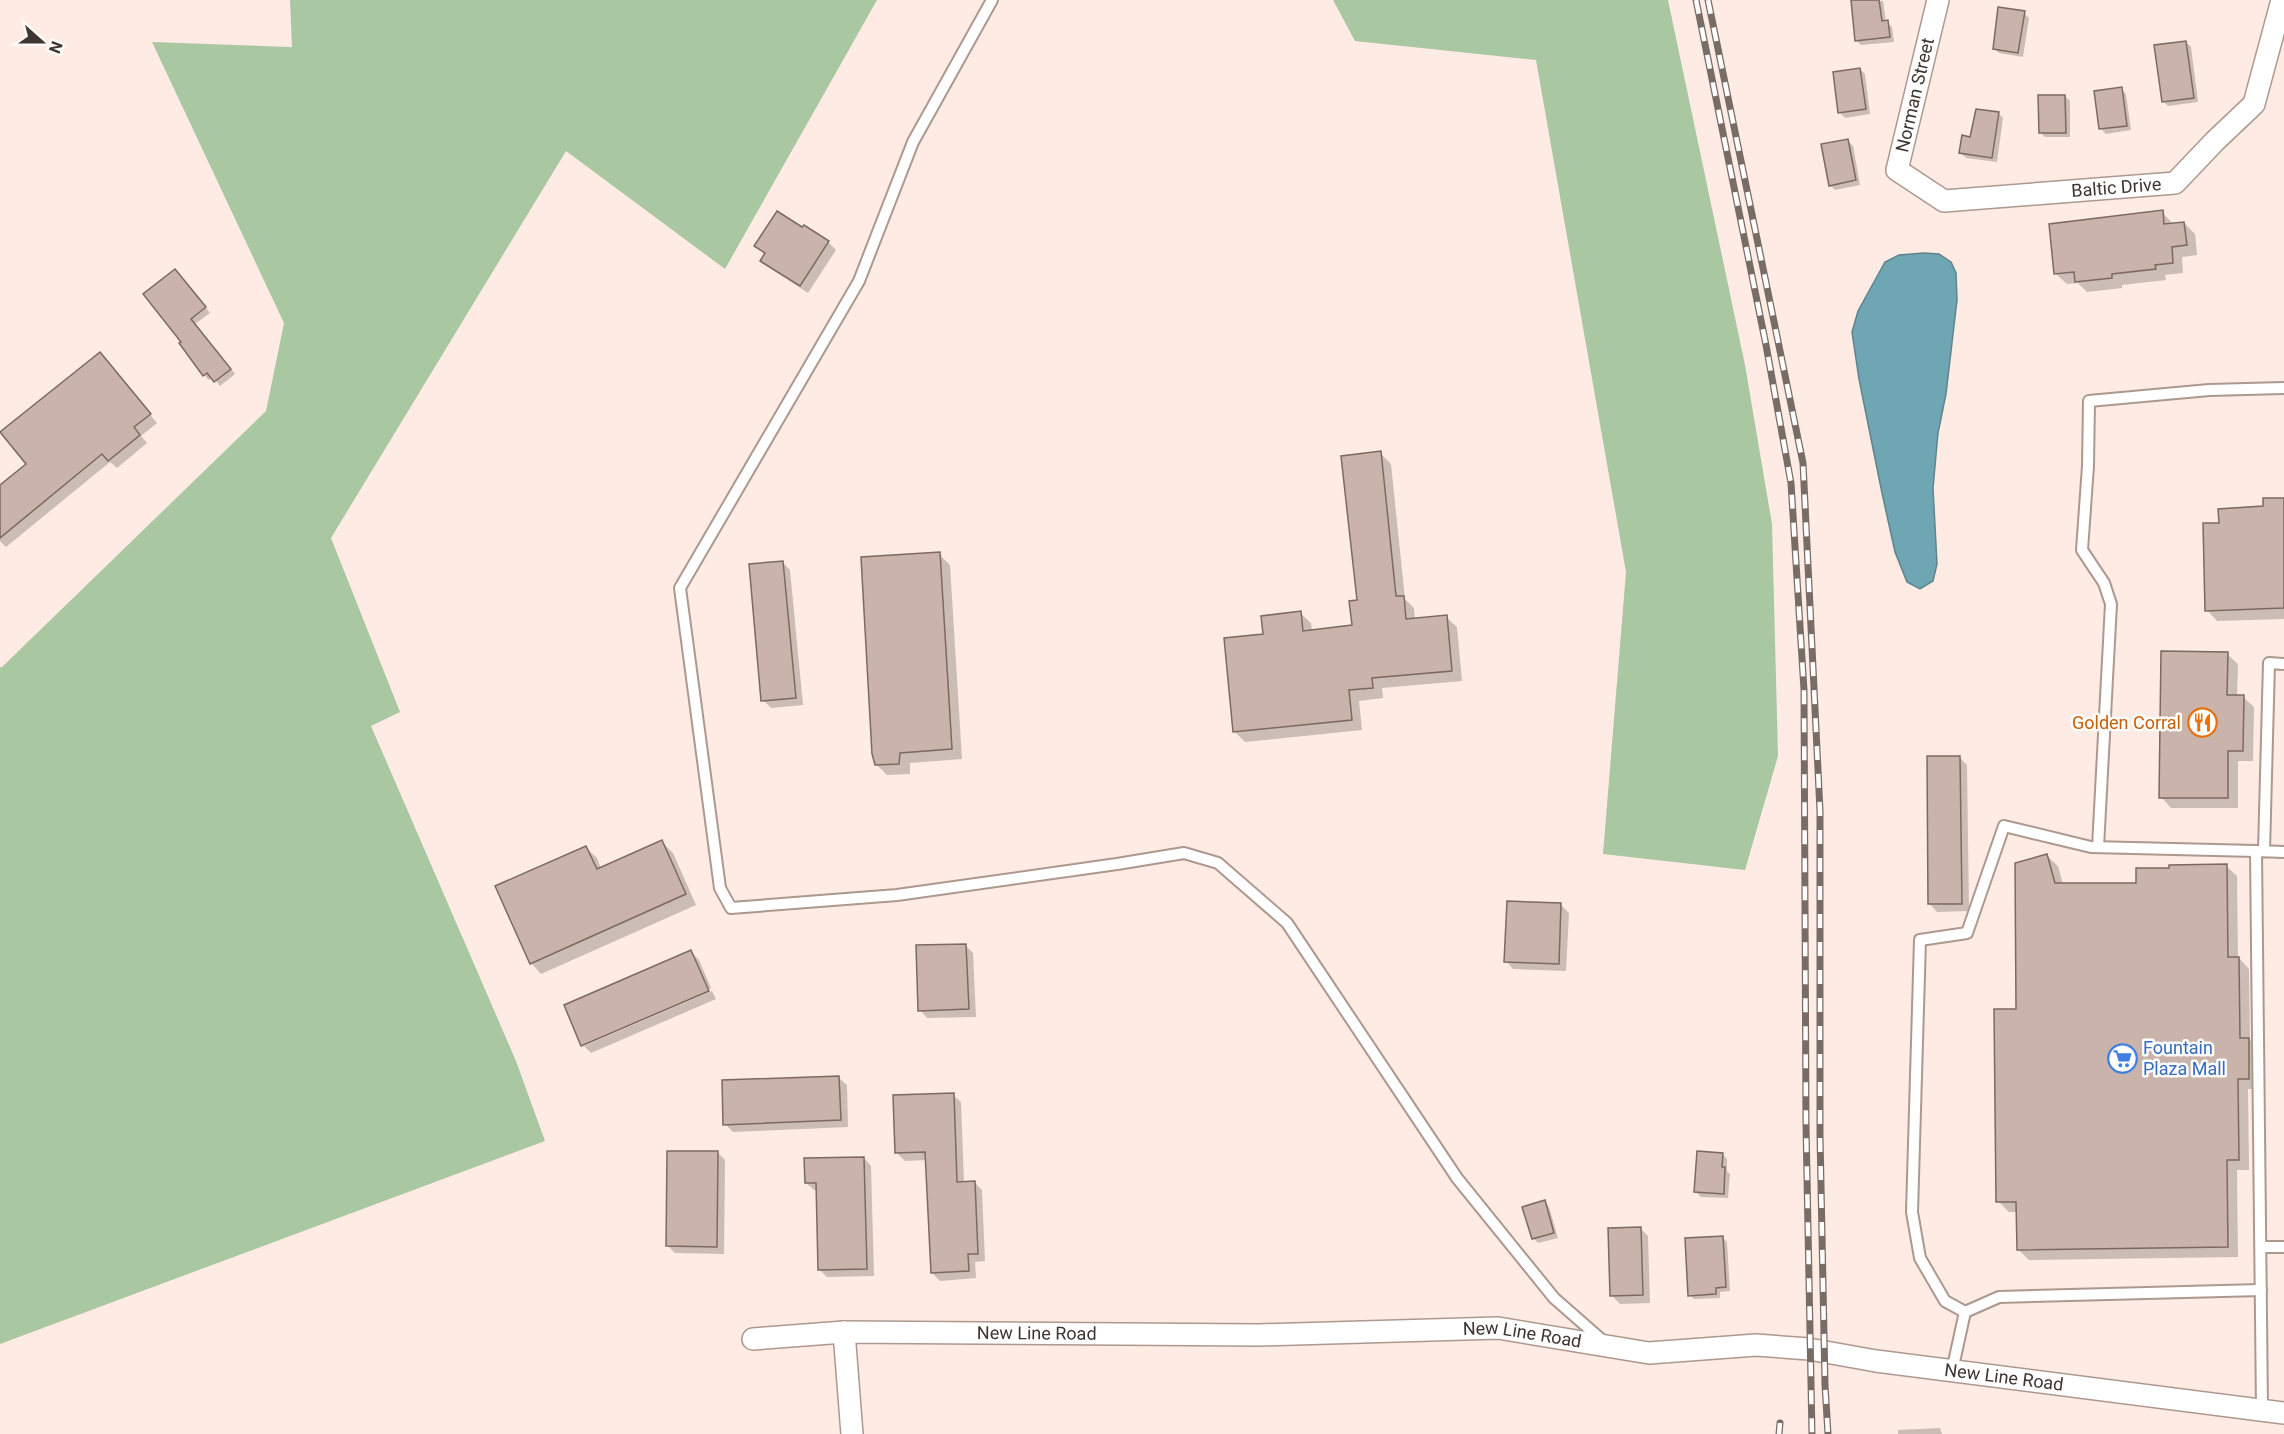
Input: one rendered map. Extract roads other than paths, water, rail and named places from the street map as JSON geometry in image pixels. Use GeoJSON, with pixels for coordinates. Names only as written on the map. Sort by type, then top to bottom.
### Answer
{"type":"FeatureCollection","features":[{"type":"Feature","properties":{"kind":"street","name":"Norman Street"},"geometry":{"type":"LineString","coordinates":[[1938,0],[1897,171],[1944,201]]}},
{"type":"Feature","properties":{"kind":"street","name":"Baltic Drive"},"geometry":{"type":"LineString","coordinates":[[1944,201],[2175,183],[2254,104],[2282,0]]}},
{"type":"Feature","properties":{"kind":"street","name":"New Line Road"},"geometry":{"type":"LineString","coordinates":[[753,1339],[844,1332],[1260,1335],[1498,1328],[1649,1353],[1756,1345],[1809,1349],[1876,1361],[2284,1413]]}},
{"type":"Feature","properties":{"kind":"street"},"geometry":{"type":"LineString","coordinates":[[844,1332],[852,1434]]}},
{"type":"Feature","properties":{"kind":"lane"},"geometry":{"type":"LineString","coordinates":[[992,0],[912,142],[859,281],[680,588],[720,888],[731,908],[897,895],[1117,864],[1184,852],[1218,863],[1287,923],[1457,1178],[1554,1298],[1610,1347]]}},
{"type":"Feature","properties":{"kind":"lane"},"geometry":{"type":"LineString","coordinates":[[2098,847],[2111,603],[2104,583],[2082,550],[2088,466],[2089,401],[2209,390],[2284,388]]}},
{"type":"Feature","properties":{"kind":"lane"},"geometry":{"type":"LineString","coordinates":[[2262,1410],[2260,851],[2269,663],[2284,664]]}},
{"type":"Feature","properties":{"kind":"lane"},"geometry":{"type":"LineString","coordinates":[[1965,1312],[1946,1301],[1920,1258],[1912,1212],[1920,940],[1967,933],[2004,826],[2098,847],[2284,852]]}},
{"type":"Feature","properties":{"kind":"lane"},"geometry":{"type":"LineString","coordinates":[[2260,1247],[2284,1247]]}},
{"type":"Feature","properties":{"kind":"lane"},"geometry":{"type":"LineString","coordinates":[[1965,1312],[1999,1297],[2261,1290]]}},
{"type":"Feature","properties":{"kind":"lane"},"geometry":{"type":"LineString","coordinates":[[1952,1371],[1965,1312]]}},
{"type":"Feature","properties":{"kind":"water"},"geometry":{"type":"Polygon","coordinates":[[[1939,254],[1951,262],[1956,273],[1957,300],[1946,394],[1938,433],[1933,488],[1937,564],[1933,581],[1920,589],[1907,582],[1895,552],[1859,379],[1852,332],[1858,311],[1885,262],[1899,255],[1939,254]]]}},
{"type":"Feature","properties":{"kind":"railway"},"geometry":{"type":"LineString","coordinates":[[1696,0],[1766,345],[1791,483],[1804,690],[1806,1125],[1812,1434]]}},
{"type":"Feature","properties":{"kind":"railway"},"geometry":{"type":"LineString","coordinates":[[1708,0],[1803,463],[1820,811],[1820,1135],[1828,1434]]}},
{"type":"Feature","properties":{"kind":"railway"},"geometry":{"type":"LineString","coordinates":[[1779,1434],[1780,1423]]}},
{"type":"Feature","properties":{"kind":"place","name":"Golden Corral"},"geometry":{"type":"Point","coordinates":[2202,723]}},
{"type":"Feature","properties":{"kind":"place","name":"Fountain Plaza Mall"},"geometry":{"type":"Point","coordinates":[2122,1058]}}]}
